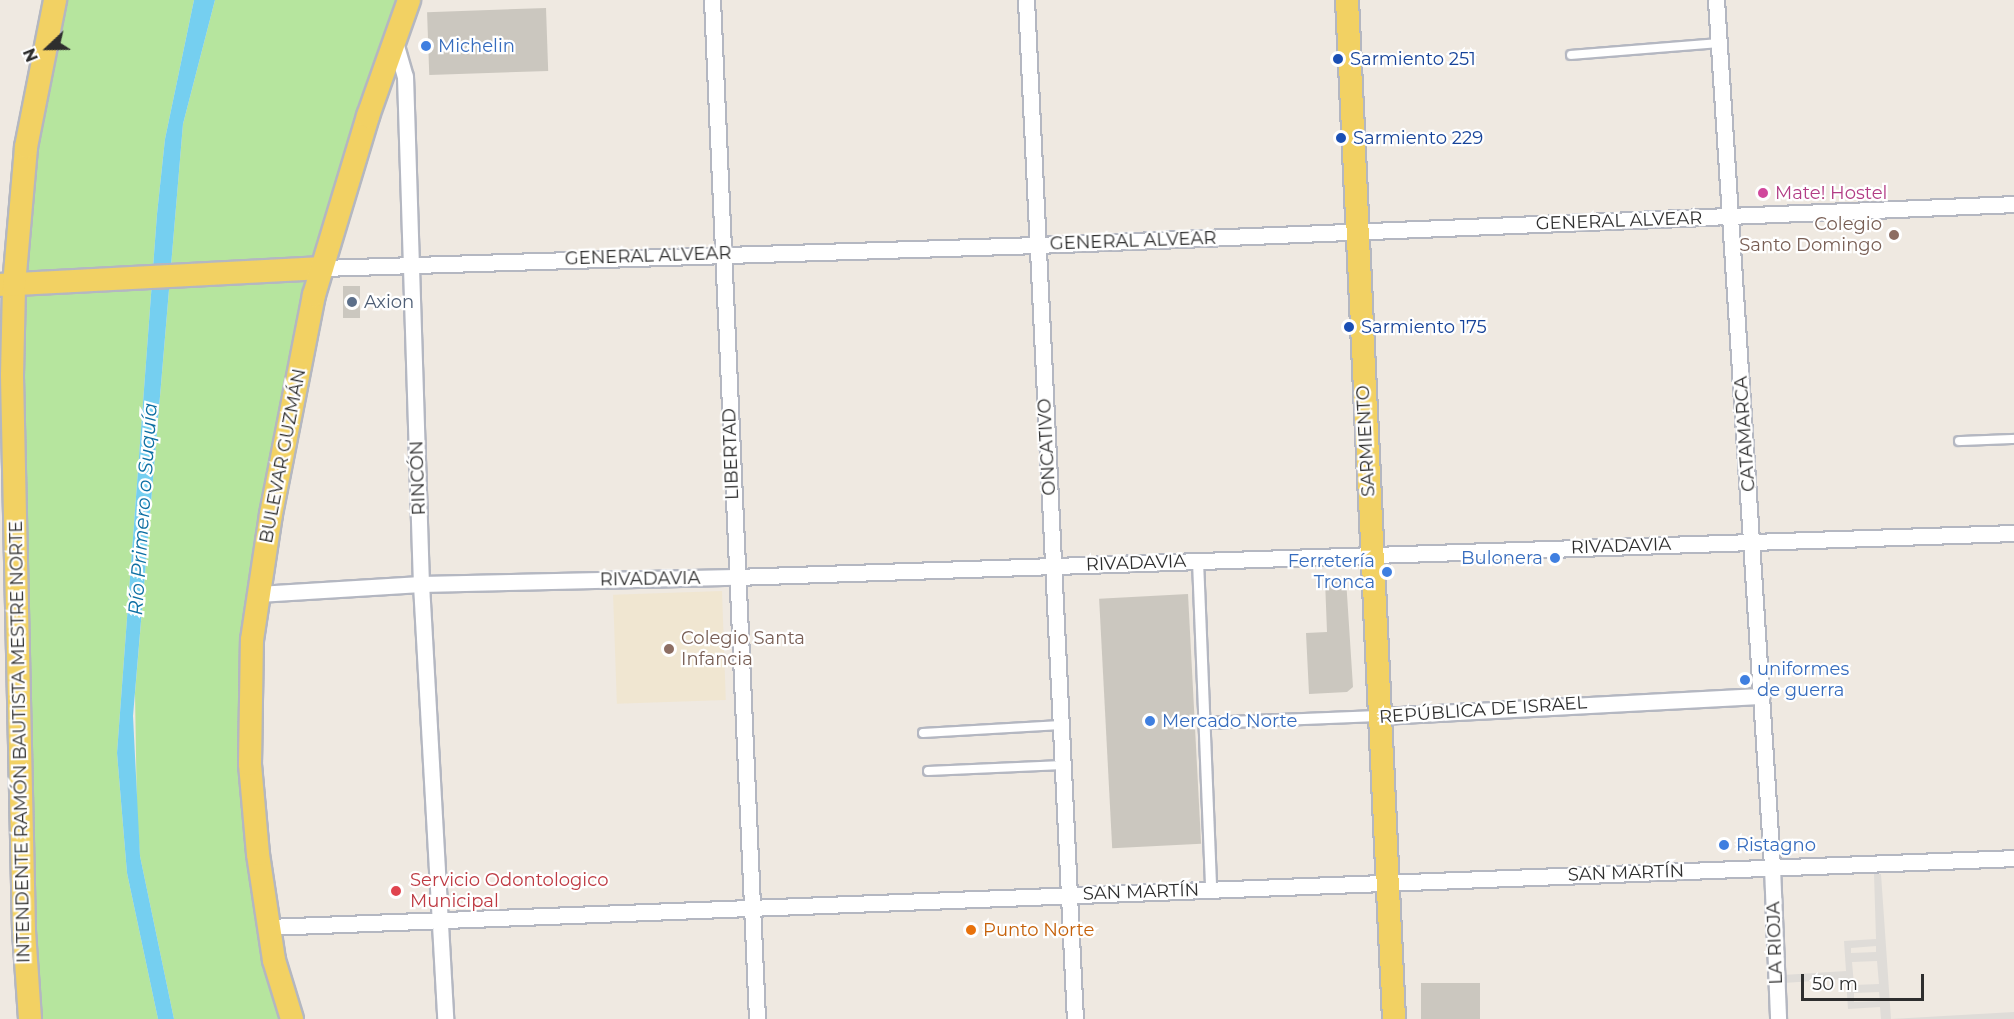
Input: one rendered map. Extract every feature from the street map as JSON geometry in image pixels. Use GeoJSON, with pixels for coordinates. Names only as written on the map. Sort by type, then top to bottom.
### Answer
{"type":"FeatureCollection","features":[{"type":"Feature","properties":{"kind":"main road","name":"INTENDENTE RAMÓN BAUTISTA MESTRE NORTE"},"geometry":{"type":"LineString","coordinates":[[30,1019],[24,931],[6,378],[7,285],[26,147],[56,0]]}},
{"type":"Feature","properties":{"kind":"main road","name":"BULEVAR GUZMÁN"},"geometry":{"type":"LineString","coordinates":[[292,1019],[268,927],[250,764],[249,675],[258,594],[322,268],[394,39],[409,0]]}},
{"type":"Feature","properties":{"kind":"main road","name":"SARMIENTO"},"geometry":{"type":"LineString","coordinates":[[1347,0],[1394,1019]]}},
{"type":"Feature","properties":{"kind":"main road","name":"GENERAL ALVEAR"},"geometry":{"type":"LineString","coordinates":[[7,285],[322,268]]}},
{"type":"Feature","properties":{"kind":"street","name":"LIBERTAD"},"geometry":{"type":"LineString","coordinates":[[712,0],[725,253],[735,578],[757,1019]]}},
{"type":"Feature","properties":{"kind":"street","name":"ONCATIVO"},"geometry":{"type":"LineString","coordinates":[[1026,0],[1070,895],[1074,1019]]}},
{"type":"Feature","properties":{"kind":"street","name":"CATAMARCA"},"geometry":{"type":"LineString","coordinates":[[1716,0],[1772,867]]}},
{"type":"Feature","properties":{"kind":"street","name":"RINCÓN"},"geometry":{"type":"LineString","coordinates":[[394,39],[405,76],[421,584],[444,1019]]}},
{"type":"Feature","properties":{"kind":"street","name":"GENERAL ALVEAR"},"geometry":{"type":"LineString","coordinates":[[322,268],[411,267],[725,253],[1037,245],[2014,204]]}},
{"type":"Feature","properties":{"kind":"street","name":"RIVADAVIA"},"geometry":{"type":"LineString","coordinates":[[258,594],[421,584],[735,578],[2014,533]]}},
{"type":"Feature","properties":{"kind":"street"},"geometry":{"type":"LineString","coordinates":[[1198,561],[1210,889]]}},
{"type":"Feature","properties":{"kind":"street","name":"REPÚBLICA DE ISRAEL"},"geometry":{"type":"LineString","coordinates":[[1204,723],[1761,696]]}},
{"type":"Feature","properties":{"kind":"street","name":"SAN MARTÍN"},"geometry":{"type":"LineString","coordinates":[[268,927],[439,917],[2014,858]]}},
{"type":"Feature","properties":{"kind":"street","name":"LA RIOJA"},"geometry":{"type":"LineString","coordinates":[[1772,867],[1778,1019]]}},
{"type":"Feature","properties":{"kind":"lane"},"geometry":{"type":"LineString","coordinates":[[1571,55],[1719,43]]}},
{"type":"Feature","properties":{"kind":"lane"},"geometry":{"type":"LineString","coordinates":[[1959,441],[2014,439]]}},
{"type":"Feature","properties":{"kind":"lane"},"geometry":{"type":"LineString","coordinates":[[923,733],[1061,724]]}},
{"type":"Feature","properties":{"kind":"lane"},"geometry":{"type":"LineString","coordinates":[[928,771],[1063,765]]}},
{"type":"Feature","properties":{"kind":"shaded area","name":"Colegio Santa Infancia"},"geometry":{"type":"Polygon","coordinates":[[[722,591],[726,700],[617,704],[613,595],[722,591]]]}},
{"type":"Feature","properties":{"kind":"shaded area"},"geometry":{"type":"Polygon","coordinates":[[[1874,874],[1881,874],[1891,1019],[1881,1019],[1880,1007],[1848,1009],[1846,979],[1783,983],[1783,975],[1846,971],[1844,941],[1876,939],[1874,874]],[[1876,946],[1851,948],[1851,953],[1876,952],[1876,946]],[[1877,961],[1852,962],[1854,985],[1879,984],[1877,961]],[[1879,992],[1854,993],[1854,1002],[1880,1001],[1879,992]]]}},
{"type":"Feature","properties":{"kind":"shaded area"},"geometry":{"type":"Polygon","coordinates":[[[2014,1012],[2014,1019],[1891,1019],[2014,1012]]]}},
{"type":"Feature","properties":{"kind":"green space"},"geometry":{"type":"Polygon","coordinates":[[[55,0],[194,0],[165,139],[157,214],[117,753],[127,873],[158,1019],[30,1019],[14,285],[55,0]]]}},
{"type":"Feature","properties":{"kind":"green space"},"geometry":{"type":"Polygon","coordinates":[[[215,0],[409,0],[322,268],[249,719],[292,1019],[174,1019],[140,856],[135,693],[183,124],[215,0]]]}},
{"type":"Feature","properties":{"kind":"water","name":"Río Primero o Suquía"},"geometry":{"type":"Polygon","coordinates":[[[194,0],[215,0],[183,124],[133,716],[140,856],[174,1019],[158,1019],[127,873],[117,753],[157,214],[165,139],[194,0]]]}},
{"type":"Feature","properties":{"kind":"building"},"geometry":{"type":"Polygon","coordinates":[[[546,8],[548,71],[429,75],[427,12],[546,8]]]}},
{"type":"Feature","properties":{"kind":"building","name":"Axion"},"geometry":{"type":"Polygon","coordinates":[[[343,286],[360,286],[360,318],[343,318],[343,286]]]}},
{"type":"Feature","properties":{"kind":"building"},"geometry":{"type":"Polygon","coordinates":[[[1346,579],[1353,687],[1347,692],[1309,694],[1306,633],[1327,632],[1325,580],[1346,579]]]}},
{"type":"Feature","properties":{"kind":"building","name":"Mercado Norte"},"geometry":{"type":"Polygon","coordinates":[[[1188,594],[1201,844],[1112,848],[1099,599],[1188,594]]]}},
{"type":"Feature","properties":{"kind":"building"},"geometry":{"type":"Polygon","coordinates":[[[1421,983],[1480,983],[1480,1019],[1421,1019],[1421,983]]]}},
{"type":"Feature","properties":{"kind":"place","name":"Michelin"},"geometry":{"type":"Point","coordinates":[426,46]}},
{"type":"Feature","properties":{"kind":"place","name":"Sarmiento 251"},"geometry":{"type":"Point","coordinates":[1338,59]}},
{"type":"Feature","properties":{"kind":"place","name":"Sarmiento 229"},"geometry":{"type":"Point","coordinates":[1341,138]}},
{"type":"Feature","properties":{"kind":"place","name":"Mate! Hostel"},"geometry":{"type":"Point","coordinates":[1763,193]}},
{"type":"Feature","properties":{"kind":"place","name":"Colegio Santo Domingo"},"geometry":{"type":"Point","coordinates":[1894,235]}},
{"type":"Feature","properties":{"kind":"place","name":"Axion"},"geometry":{"type":"Point","coordinates":[352,302]}},
{"type":"Feature","properties":{"kind":"place","name":"Sarmiento 175"},"geometry":{"type":"Point","coordinates":[1349,327]}},
{"type":"Feature","properties":{"kind":"place","name":"Bulonera"},"geometry":{"type":"Point","coordinates":[1555,558]}},
{"type":"Feature","properties":{"kind":"place","name":"Ferretería Tronca"},"geometry":{"type":"Point","coordinates":[1387,572]}},
{"type":"Feature","properties":{"kind":"place","name":"Colegio Santa Infancia"},"geometry":{"type":"Point","coordinates":[669,649]}},
{"type":"Feature","properties":{"kind":"place","name":"uniformes de guerra"},"geometry":{"type":"Point","coordinates":[1745,680]}},
{"type":"Feature","properties":{"kind":"place","name":"Mercado Norte"},"geometry":{"type":"Point","coordinates":[1150,721]}},
{"type":"Feature","properties":{"kind":"place","name":"Ristagno"},"geometry":{"type":"Point","coordinates":[1724,845]}},
{"type":"Feature","properties":{"kind":"place","name":"Servicio Odontologico Municipal"},"geometry":{"type":"Point","coordinates":[396,891]}},
{"type":"Feature","properties":{"kind":"place","name":"Punto Norte"},"geometry":{"type":"Point","coordinates":[971,930]}}]}
